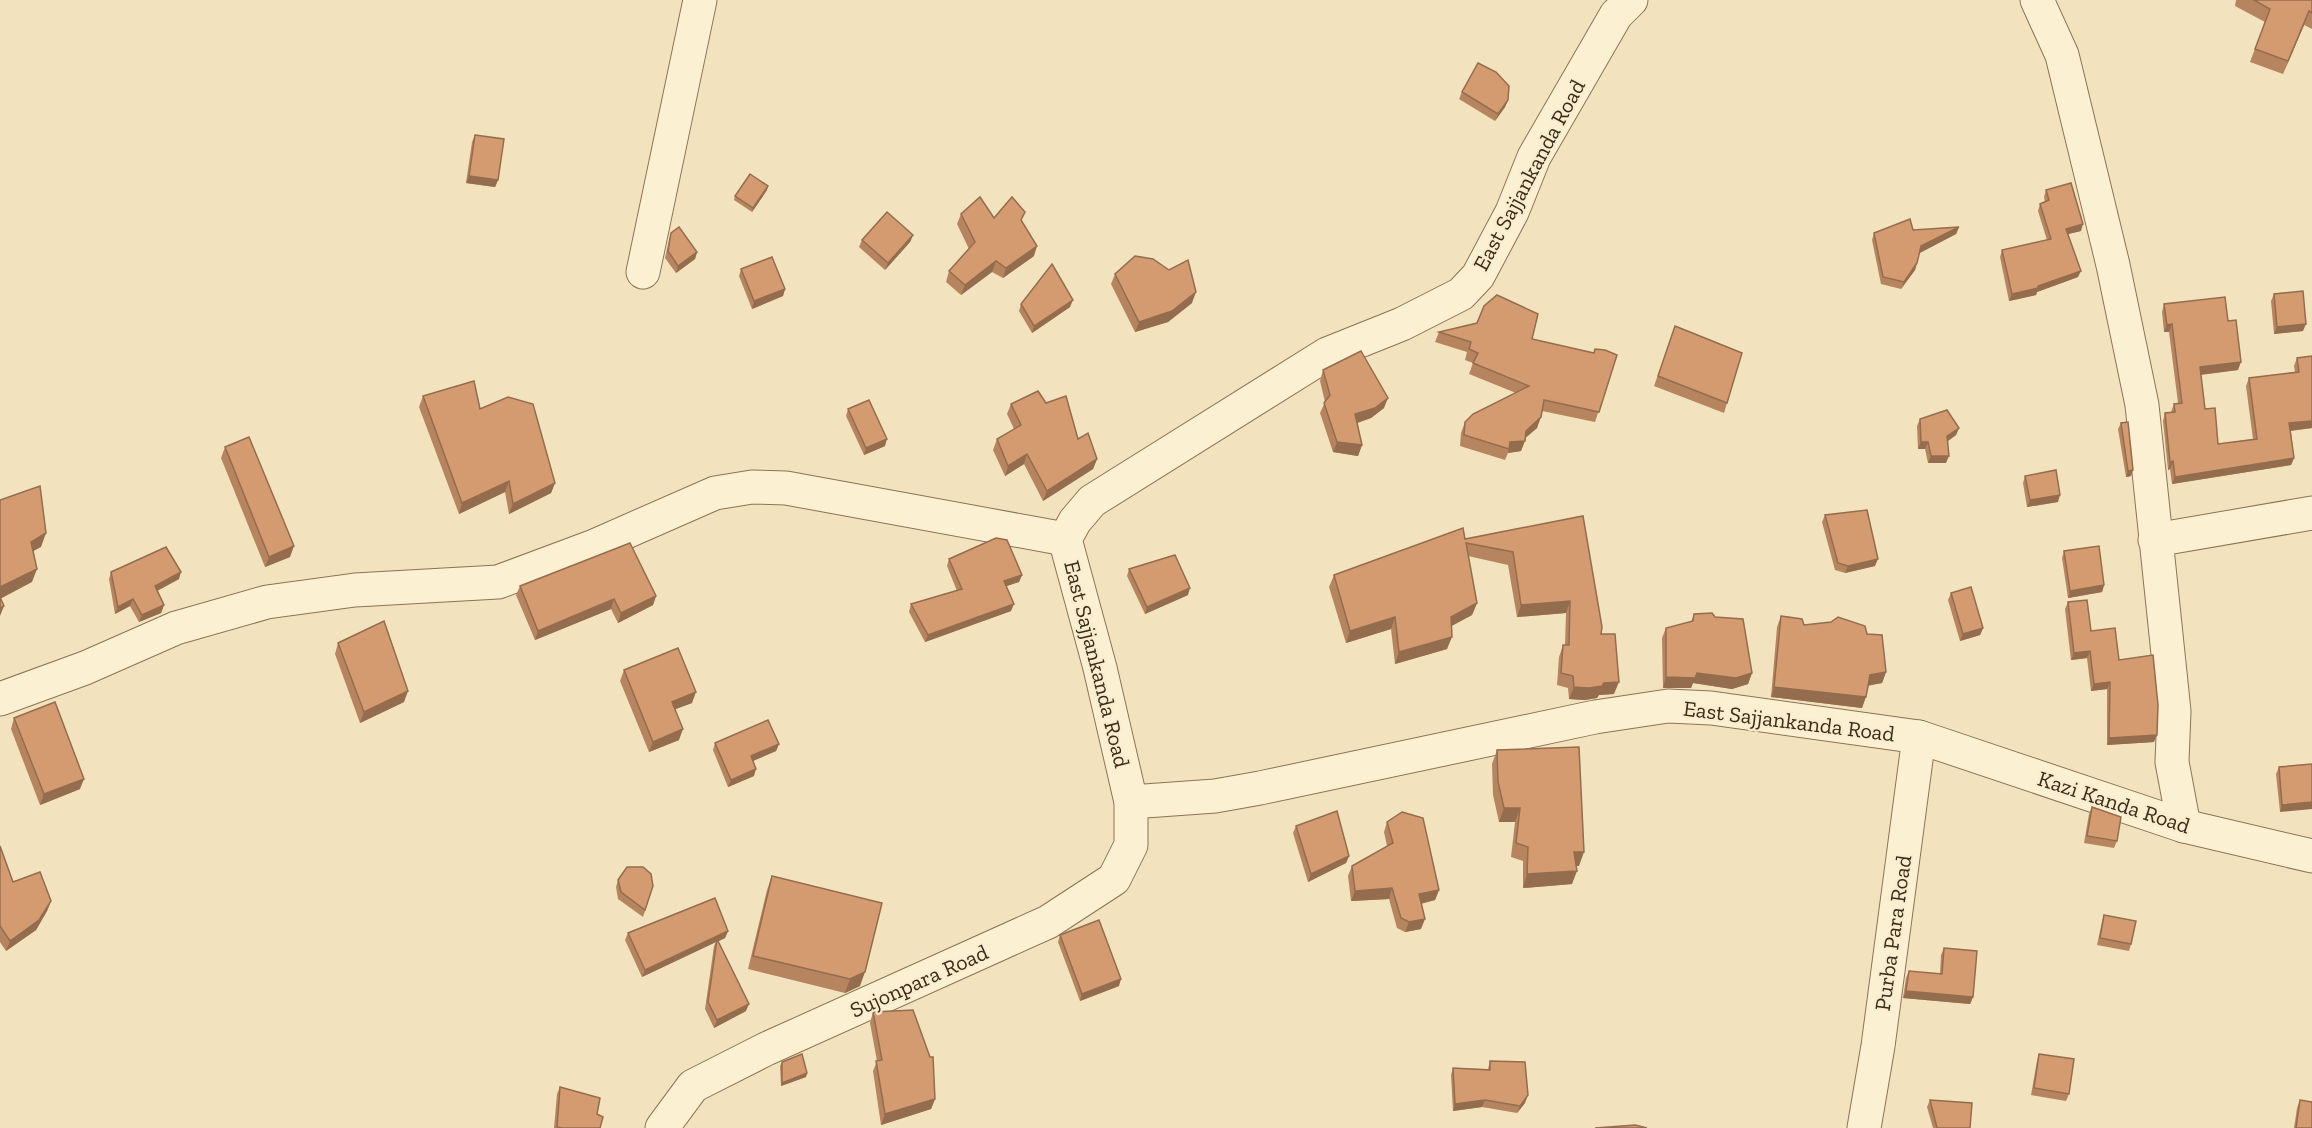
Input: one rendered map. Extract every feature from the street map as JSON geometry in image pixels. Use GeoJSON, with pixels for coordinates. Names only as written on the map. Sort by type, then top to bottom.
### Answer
{"type":"FeatureCollection","features":[{"type":"Feature","properties":{"kind":"street"},"geometry":{"type":"LineString","coordinates":[[643,272],[700,0]]}},
{"type":"Feature","properties":{"kind":"street","name":"East Sajjankanda Road"},"geometry":{"type":"LineString","coordinates":[[1631,0],[1610,25],[1534,157],[1512,212],[1478,276],[1461,294],[1402,324],[1327,354],[1092,501],[1075,521],[1065,539],[1100,668],[1131,802],[1215,796],[1260,789],[1594,717],[1668,706],[1711,708],[1919,737]]}},
{"type":"Feature","properties":{"kind":"street"},"geometry":{"type":"LineString","coordinates":[[2037,0],[2062,55],[2113,265],[2142,405],[2174,711],[2172,762],[2184,826]]}},
{"type":"Feature","properties":{"kind":"street"},"geometry":{"type":"LineString","coordinates":[[0,699],[85,668],[176,628],[267,602],[355,590],[498,582],[592,547],[715,493],[752,488],[786,488],[1065,539]]}},
{"type":"Feature","properties":{"kind":"street"},"geometry":{"type":"LineString","coordinates":[[2155,540],[2312,513]]}},
{"type":"Feature","properties":{"kind":"street","name":"Kazi Kanda Road"},"geometry":{"type":"LineString","coordinates":[[1919,737],[2184,826],[2312,856]]}},
{"type":"Feature","properties":{"kind":"street","name":"Purba Para Road"},"geometry":{"type":"LineString","coordinates":[[1864,1128],[1878,1046],[1919,737]]}},
{"type":"Feature","properties":{"kind":"street","name":"Sujonpara Road"},"geometry":{"type":"LineString","coordinates":[[662,1128],[693,1086],[766,1049],[1048,922],[1114,879],[1131,845],[1131,802]]}},
{"type":"Feature","properties":{"kind":"building"},"geometry":{"type":"Polygon","coordinates":[[[2254,0],[2312,0],[2312,13],[2309,11],[2288,61],[2255,49],[2270,9],[2254,0]]]}},
{"type":"Feature","properties":{"kind":"building"},"geometry":{"type":"Polygon","coordinates":[[[1478,63],[1496,72],[1509,86],[1508,100],[1498,114],[1462,92],[1478,63]]]}},
{"type":"Feature","properties":{"kind":"building"},"geometry":{"type":"Polygon","coordinates":[[[475,135],[504,139],[498,180],[469,176],[475,135]]]}},
{"type":"Feature","properties":{"kind":"building"},"geometry":{"type":"Polygon","coordinates":[[[750,174],[768,186],[753,208],[735,196],[750,174]]]}},
{"type":"Feature","properties":{"kind":"building"},"geometry":{"type":"Polygon","coordinates":[[[2071,183],[2083,224],[2066,229],[2081,271],[2038,286],[2038,288],[2012,294],[2002,250],[2051,239],[2040,204],[2049,200],[2046,190],[2071,183]]]}},
{"type":"Feature","properties":{"kind":"building"},"geometry":{"type":"Polygon","coordinates":[[[980,197],[994,218],[1012,197],[1025,212],[1021,220],[1037,246],[1006,268],[996,261],[965,285],[949,271],[975,242],[961,214],[980,197]]]}},
{"type":"Feature","properties":{"kind":"building"},"geometry":{"type":"Polygon","coordinates":[[[887,212],[913,235],[888,263],[862,240],[887,212]]]}},
{"type":"Feature","properties":{"kind":"building"},"geometry":{"type":"Polygon","coordinates":[[[1910,219],[1913,230],[1959,227],[1921,246],[1917,263],[1904,282],[1883,277],[1874,233],[1910,219]]]}},
{"type":"Feature","properties":{"kind":"building"},"geometry":{"type":"Polygon","coordinates":[[[679,227],[697,252],[678,266],[668,251],[671,233],[679,227]]]}},
{"type":"Feature","properties":{"kind":"building"},"geometry":{"type":"Polygon","coordinates":[[[1135,256],[1153,259],[1169,270],[1188,260],[1196,292],[1172,311],[1139,322],[1115,274],[1135,256]]]}},
{"type":"Feature","properties":{"kind":"building"},"geometry":{"type":"Polygon","coordinates":[[[772,257],[785,289],[754,301],[741,269],[772,257]]]}},
{"type":"Feature","properties":{"kind":"building"},"geometry":{"type":"Polygon","coordinates":[[[1052,264],[1073,300],[1034,326],[1021,304],[1052,264]]]}},
{"type":"Feature","properties":{"kind":"building"},"geometry":{"type":"Polygon","coordinates":[[[2303,291],[2306,324],[2277,327],[2274,294],[2303,291]]]}},
{"type":"Feature","properties":{"kind":"building"},"geometry":{"type":"Polygon","coordinates":[[[1497,295],[1538,314],[1532,339],[1594,353],[1595,349],[1605,350],[1617,355],[1599,412],[1544,400],[1541,417],[1526,431],[1525,441],[1510,442],[1509,449],[1464,435],[1465,422],[1473,414],[1529,386],[1473,363],[1478,353],[1469,349],[1471,342],[1439,332],[1477,323],[1484,306],[1497,295]]]}},
{"type":"Feature","properties":{"kind":"building"},"geometry":{"type":"Polygon","coordinates":[[[2225,297],[2228,321],[2236,320],[2241,362],[2200,367],[2205,409],[2215,408],[2218,444],[2257,439],[2249,378],[2299,372],[2297,358],[2312,356],[2312,421],[2289,423],[2294,458],[2175,477],[2173,461],[2170,462],[2165,413],[2175,412],[2174,404],[2182,403],[2172,324],[2167,325],[2164,304],[2225,297]]]}},
{"type":"Feature","properties":{"kind":"building"},"geometry":{"type":"Polygon","coordinates":[[[1675,326],[1742,353],[1727,403],[1658,376],[1675,326]]]}},
{"type":"Feature","properties":{"kind":"building"},"geometry":{"type":"Polygon","coordinates":[[[1361,351],[1388,398],[1375,408],[1355,414],[1362,445],[1337,442],[1324,403],[1330,395],[1323,370],[1361,351]]]}},
{"type":"Feature","properties":{"kind":"building"},"geometry":{"type":"Polygon","coordinates":[[[474,381],[480,409],[508,397],[533,404],[555,483],[513,504],[509,481],[462,503],[423,396],[474,381]]]}},
{"type":"Feature","properties":{"kind":"building"},"geometry":{"type":"Polygon","coordinates":[[[1038,391],[1046,403],[1066,396],[1078,439],[1088,433],[1097,459],[1047,491],[1027,454],[1008,466],[997,439],[1021,425],[1011,404],[1038,391]]]}},
{"type":"Feature","properties":{"kind":"building"},"geometry":{"type":"Polygon","coordinates":[[[869,400],[887,439],[866,448],[848,409],[869,400]]]}},
{"type":"Feature","properties":{"kind":"building"},"geometry":{"type":"Polygon","coordinates":[[[1947,410],[1959,428],[1947,436],[1949,456],[1931,456],[1928,442],[1921,442],[1920,419],[1947,410]]]}},
{"type":"Feature","properties":{"kind":"building"},"geometry":{"type":"Polygon","coordinates":[[[2128,422],[2133,470],[2128,471],[2121,423],[2128,422]]]}},
{"type":"Feature","properties":{"kind":"building"},"geometry":{"type":"Polygon","coordinates":[[[249,437],[294,546],[269,557],[225,447],[249,437]]]}},
{"type":"Feature","properties":{"kind":"building"},"geometry":{"type":"Polygon","coordinates":[[[2056,470],[2060,495],[2030,500],[2025,476],[2056,470]]]}},
{"type":"Feature","properties":{"kind":"building"},"geometry":{"type":"Polygon","coordinates":[[[40,486],[46,533],[31,542],[37,569],[0,587],[0,500],[40,486]]]}},
{"type":"Feature","properties":{"kind":"building"},"geometry":{"type":"Polygon","coordinates":[[[1867,510],[1878,559],[1848,566],[1838,563],[1825,515],[1867,510]]]}},
{"type":"Feature","properties":{"kind":"building"},"geometry":{"type":"Polygon","coordinates":[[[1583,516],[1602,627],[1601,634],[1615,634],[1619,682],[1604,683],[1602,686],[1589,688],[1574,687],[1573,676],[1561,673],[1563,645],[1569,645],[1570,601],[1521,605],[1513,552],[1466,543],[1477,603],[1451,617],[1452,637],[1399,652],[1395,617],[1350,631],[1334,575],[1463,528],[1465,539],[1583,516]]]}},
{"type":"Feature","properties":{"kind":"building"},"geometry":{"type":"Polygon","coordinates":[[[996,538],[1007,540],[1022,575],[1004,581],[1014,604],[928,635],[911,604],[962,589],[949,559],[996,538]]]}},
{"type":"Feature","properties":{"kind":"building"},"geometry":{"type":"Polygon","coordinates":[[[630,543],[656,596],[621,613],[614,599],[538,631],[520,586],[630,543]]]}},
{"type":"Feature","properties":{"kind":"building"},"geometry":{"type":"Polygon","coordinates":[[[2099,546],[2104,585],[2070,591],[2064,551],[2099,546]]]}},
{"type":"Feature","properties":{"kind":"building"},"geometry":{"type":"Polygon","coordinates":[[[166,547],[181,572],[155,586],[164,605],[142,615],[133,599],[118,607],[111,572],[166,547]]]}},
{"type":"Feature","properties":{"kind":"building"},"geometry":{"type":"Polygon","coordinates":[[[1175,555],[1190,588],[1147,607],[1129,569],[1175,555]]]}},
{"type":"Feature","properties":{"kind":"building"},"geometry":{"type":"Polygon","coordinates":[[[1971,587],[1983,628],[1963,634],[1951,593],[1971,587]]]}},
{"type":"Feature","properties":{"kind":"building"},"geometry":{"type":"Polygon","coordinates":[[[2087,600],[2091,631],[2115,628],[2119,660],[2153,655],[2158,705],[2157,735],[2109,738],[2110,682],[2094,684],[2090,651],[2074,653],[2068,602],[2087,600]]]}},
{"type":"Feature","properties":{"kind":"building"},"geometry":{"type":"Polygon","coordinates":[[[1712,613],[1715,617],[1743,619],[1752,673],[1736,678],[1697,673],[1695,678],[1666,677],[1666,628],[1693,621],[1694,614],[1712,613]]]}},
{"type":"Feature","properties":{"kind":"building"},"geometry":{"type":"Polygon","coordinates":[[[1781,616],[1802,619],[1804,625],[1831,622],[1838,617],[1865,626],[1867,634],[1882,635],[1886,672],[1870,675],[1866,697],[1774,687],[1781,616]]]}},
{"type":"Feature","properties":{"kind":"building"},"geometry":{"type":"Polygon","coordinates":[[[384,621],[408,691],[364,712],[338,643],[384,621]]]}},
{"type":"Feature","properties":{"kind":"building"},"geometry":{"type":"Polygon","coordinates":[[[678,648],[696,692],[672,702],[683,729],[653,742],[624,670],[678,648]]]}},
{"type":"Feature","properties":{"kind":"building"},"geometry":{"type":"Polygon","coordinates":[[[55,702],[84,779],[44,794],[14,718],[55,702]]]}},
{"type":"Feature","properties":{"kind":"building"},"geometry":{"type":"Polygon","coordinates":[[[768,720],[779,744],[751,756],[756,769],[731,780],[715,743],[768,720]]]}},
{"type":"Feature","properties":{"kind":"building"},"geometry":{"type":"Polygon","coordinates":[[[1579,747],[1584,852],[1574,852],[1577,871],[1527,874],[1528,847],[1516,843],[1520,808],[1504,808],[1498,782],[1497,750],[1579,747]]]}},
{"type":"Feature","properties":{"kind":"building"},"geometry":{"type":"Polygon","coordinates":[[[2312,764],[2312,802],[2282,805],[2279,767],[2312,764]]]}},
{"type":"Feature","properties":{"kind":"building"},"geometry":{"type":"Polygon","coordinates":[[[2092,807],[2121,817],[2117,841],[2087,836],[2092,807]]]}},
{"type":"Feature","properties":{"kind":"building"},"geometry":{"type":"Polygon","coordinates":[[[1337,811],[1349,856],[1311,874],[1296,826],[1337,811]]]}},
{"type":"Feature","properties":{"kind":"building"},"geometry":{"type":"Polygon","coordinates":[[[1402,812],[1423,818],[1439,890],[1419,894],[1425,919],[1409,922],[1401,918],[1392,888],[1355,891],[1352,866],[1393,843],[1387,822],[1402,812]]]}},
{"type":"Feature","properties":{"kind":"building"},"geometry":{"type":"Polygon","coordinates":[[[0,846],[13,882],[40,872],[51,901],[39,920],[10,941],[0,926],[0,846]]]}},
{"type":"Feature","properties":{"kind":"building"},"geometry":{"type":"Polygon","coordinates":[[[627,867],[643,867],[651,874],[653,886],[645,910],[621,892],[618,880],[627,867]]]}},
{"type":"Feature","properties":{"kind":"building"},"geometry":{"type":"Polygon","coordinates":[[[772,876],[882,903],[865,972],[850,979],[753,956],[772,876]]]}},
{"type":"Feature","properties":{"kind":"building"},"geometry":{"type":"Polygon","coordinates":[[[715,898],[728,931],[645,970],[628,933],[715,898]]]}},
{"type":"Feature","properties":{"kind":"building"},"geometry":{"type":"Polygon","coordinates":[[[2104,915],[2136,921],[2131,944],[2100,938],[2104,915]]]}},
{"type":"Feature","properties":{"kind":"building"},"geometry":{"type":"Polygon","coordinates":[[[1099,920],[1121,979],[1082,994],[1060,935],[1099,920]]]}},
{"type":"Feature","properties":{"kind":"building"},"geometry":{"type":"Polygon","coordinates":[[[717,939],[749,1004],[717,1020],[708,1002],[717,939]]]}},
{"type":"Feature","properties":{"kind":"building"},"geometry":{"type":"Polygon","coordinates":[[[1944,948],[1977,951],[1973,997],[1906,991],[1909,971],[1942,974],[1944,948]]]}},
{"type":"Feature","properties":{"kind":"building"},"geometry":{"type":"Polygon","coordinates":[[[913,1010],[930,1057],[933,1057],[935,1099],[885,1114],[876,1061],[882,1060],[873,1012],[913,1010]]]}},
{"type":"Feature","properties":{"kind":"building"},"geometry":{"type":"Polygon","coordinates":[[[802,1054],[807,1073],[782,1083],[782,1062],[802,1054]]]}},
{"type":"Feature","properties":{"kind":"building"},"geometry":{"type":"Polygon","coordinates":[[[2039,1054],[2074,1059],[2069,1094],[2034,1088],[2039,1054]]]}},
{"type":"Feature","properties":{"kind":"building"},"geometry":{"type":"Polygon","coordinates":[[[1490,1061],[1525,1062],[1528,1095],[1520,1106],[1485,1100],[1455,1104],[1453,1068],[1490,1070],[1490,1061]]]}},
{"type":"Feature","properties":{"kind":"building"},"geometry":{"type":"Polygon","coordinates":[[[560,1087],[600,1098],[597,1114],[603,1117],[600,1128],[557,1127],[560,1087]]]}},
{"type":"Feature","properties":{"kind":"building"},"geometry":{"type":"Polygon","coordinates":[[[1930,1100],[1972,1103],[1970,1128],[1937,1128],[1930,1100]]]}},
{"type":"Feature","properties":{"kind":"building"},"geometry":{"type":"Polygon","coordinates":[[[2300,1100],[2312,1102],[2312,1128],[2296,1128],[2300,1100]]]}},
{"type":"Feature","properties":{"kind":"building"},"geometry":{"type":"Polygon","coordinates":[[[1635,1125],[1647,1128],[1595,1128],[1635,1125]]]}}]}
